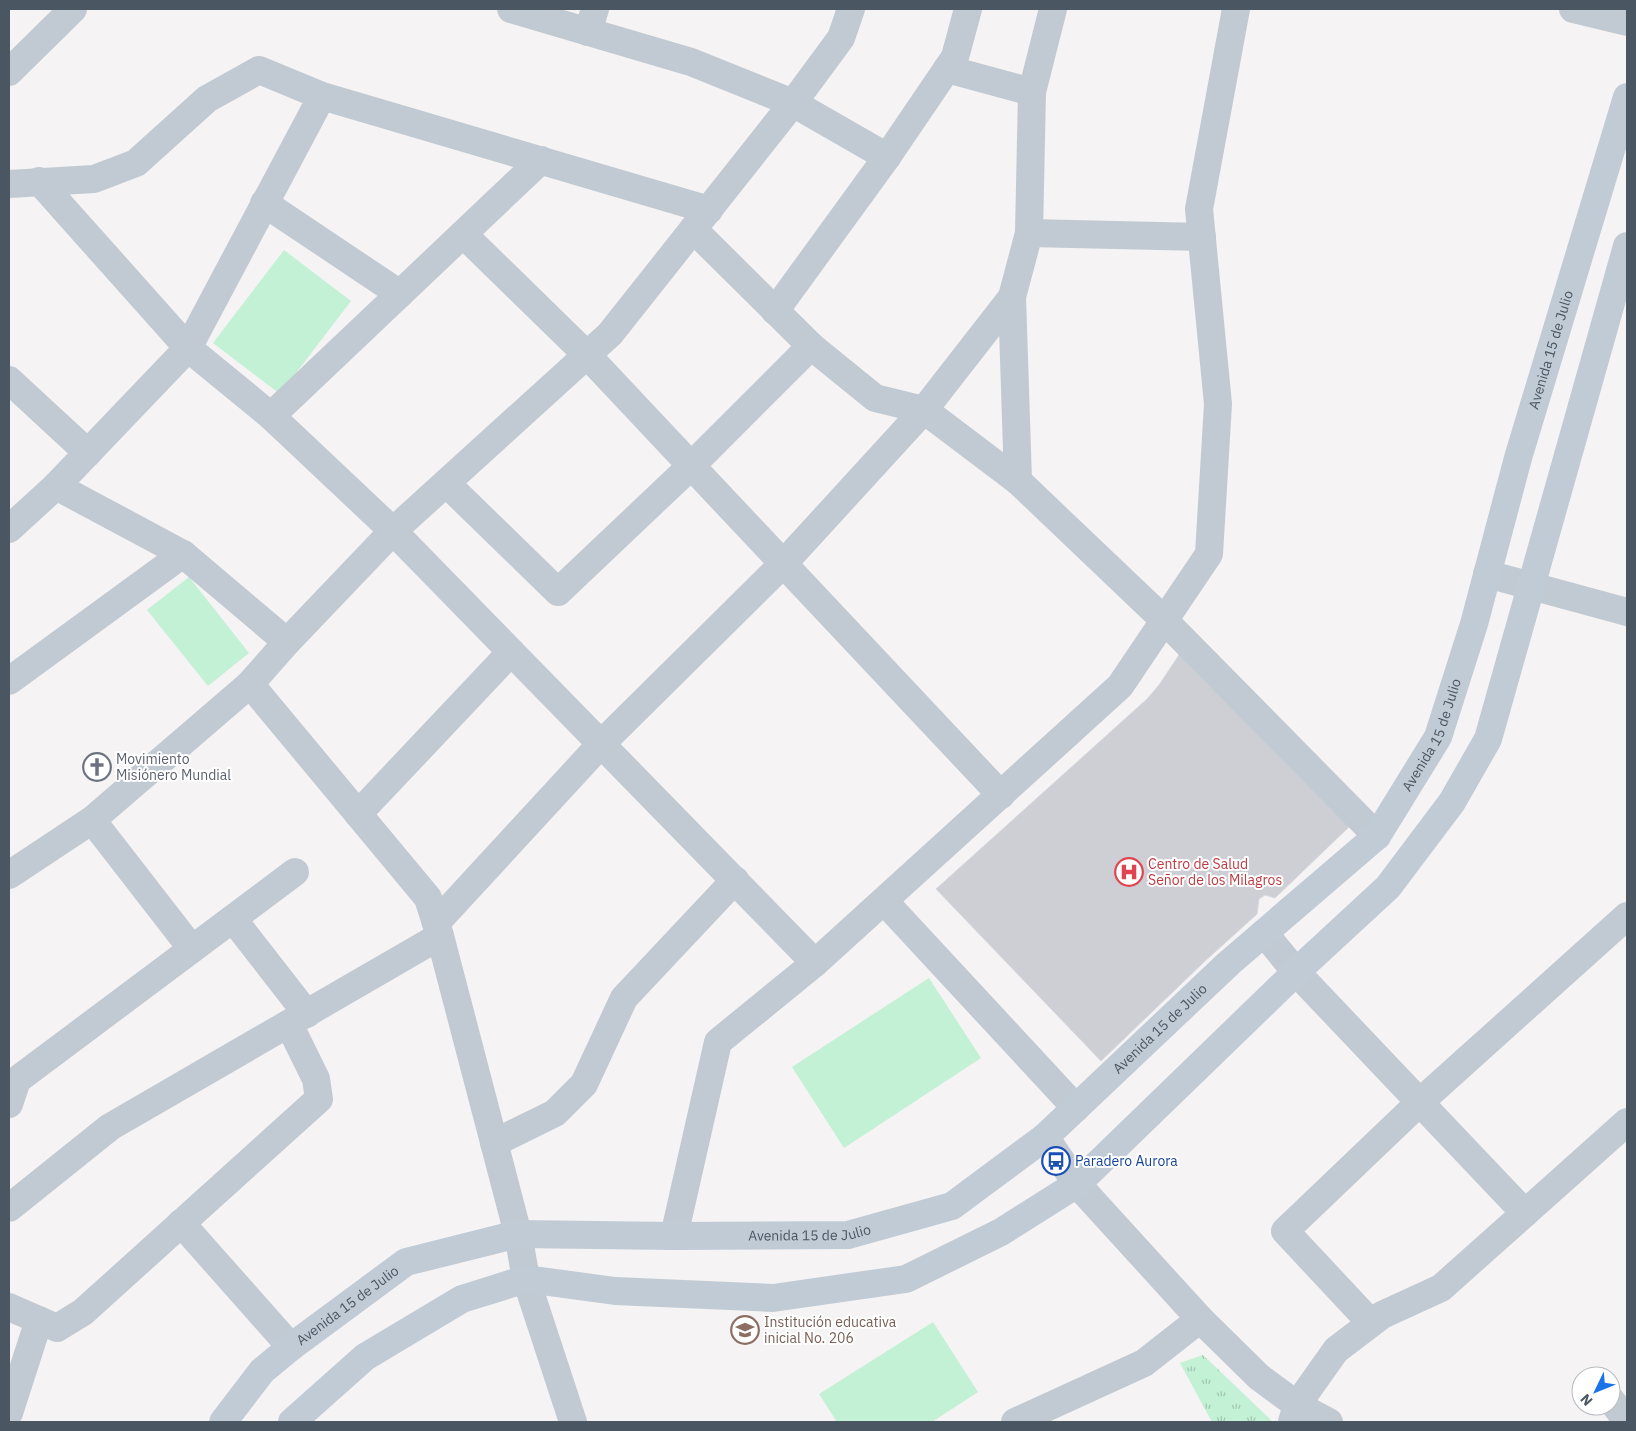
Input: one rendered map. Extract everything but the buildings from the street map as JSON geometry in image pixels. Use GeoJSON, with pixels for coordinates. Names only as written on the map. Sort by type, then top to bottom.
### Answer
{"type":"FeatureCollection","features":[{"type":"Feature","properties":{"kind":"street"},"geometry":{"type":"LineString","coordinates":[[9,72],[73,9]]}},
{"type":"Feature","properties":{"kind":"street"},"geometry":{"type":"LineString","coordinates":[[511,9],[592,20],[793,103],[886,157]]}},
{"type":"Feature","properties":{"kind":"street"},"geometry":{"type":"LineString","coordinates":[[9,875],[92,820],[250,684],[287,642],[393,532],[610,334],[793,103],[841,38],[850,9]]}},
{"type":"Feature","properties":{"kind":"street"},"geometry":{"type":"LineString","coordinates":[[776,311],[947,69],[955,56],[968,9]]}},
{"type":"Feature","properties":{"kind":"street"},"geometry":{"type":"LineString","coordinates":[[1018,481],[1012,297],[1029,233],[1032,92],[1053,9]]}},
{"type":"Feature","properties":{"kind":"street"},"geometry":{"type":"LineString","coordinates":[[674,1236],[718,1042],[815,963],[1120,686],[1208,554],[1218,404],[1199,209],[1236,9]]}},
{"type":"Feature","properties":{"kind":"street"},"geometry":{"type":"LineString","coordinates":[[1573,9],[1627,22]]}},
{"type":"Feature","properties":{"kind":"street"},"geometry":{"type":"LineString","coordinates":[[947,69],[1032,92]]}},
{"type":"Feature","properties":{"kind":"street"},"geometry":{"type":"LineString","coordinates":[[9,184],[94,179],[136,163],[207,99],[259,70],[322,96],[541,160],[701,220],[776,311],[811,346],[876,398],[924,410],[1018,481],[1164,620],[1377,836]]}},
{"type":"Feature","properties":{"kind":"street"},"geometry":{"type":"LineString","coordinates":[[9,529],[56,486],[188,348],[322,96]]}},
{"type":"Feature","properties":{"kind":"street","name":"Avenida 15 de Julio"},"geometry":{"type":"LineString","coordinates":[[222,1422],[262,1371],[291,1347],[406,1262],[518,1234],[674,1236],[848,1235],[952,1206],[1044,1137],[1229,963],[1377,836],[1438,737],[1474,624],[1518,458],[1627,101]]}},
{"type":"Feature","properties":{"kind":"street"},"geometry":{"type":"LineString","coordinates":[[271,416],[541,160]]}},
{"type":"Feature","properties":{"kind":"street"},"geometry":{"type":"LineString","coordinates":[[39,181],[188,348],[271,416],[393,532],[815,963]]}},
{"type":"Feature","properties":{"kind":"street"},"geometry":{"type":"LineString","coordinates":[[264,203],[400,294]]}},
{"type":"Feature","properties":{"kind":"street"},"geometry":{"type":"LineString","coordinates":[[1029,233],[1202,237]]}},
{"type":"Feature","properties":{"kind":"street"},"geometry":{"type":"LineString","coordinates":[[463,234],[587,355],[1001,795]]}},
{"type":"Feature","properties":{"kind":"street"},"geometry":{"type":"LineString","coordinates":[[292,1422],[365,1357],[462,1299],[526,1279],[615,1291],[773,1298],[906,1279],[1001,1232],[1078,1184],[1296,972],[1388,887],[1452,802],[1488,739],[1627,246]]}},
{"type":"Feature","properties":{"kind":"street"},"geometry":{"type":"LineString","coordinates":[[9,1208],[110,1127],[298,1019],[438,930],[601,744],[783,564],[924,410],[1012,297]]}},
{"type":"Feature","properties":{"kind":"street"},"geometry":{"type":"LineString","coordinates":[[446,483],[558,592],[691,466],[811,346]]}},
{"type":"Feature","properties":{"kind":"street"},"geometry":{"type":"LineString","coordinates":[[9,380],[88,453]]}},
{"type":"Feature","properties":{"kind":"street"},"geometry":{"type":"LineString","coordinates":[[56,486],[183,554],[287,642]]}},
{"type":"Feature","properties":{"kind":"street"},"geometry":{"type":"LineString","coordinates":[[9,681],[183,554]]}},
{"type":"Feature","properties":{"kind":"street"},"geometry":{"type":"LineString","coordinates":[[1487,574],[1627,612]]}},
{"type":"Feature","properties":{"kind":"street"},"geometry":{"type":"LineString","coordinates":[[358,814],[512,652]]}},
{"type":"Feature","properties":{"kind":"street"},"geometry":{"type":"LineString","coordinates":[[250,684],[428,898],[518,1234],[526,1279],[573,1422]]}},
{"type":"Feature","properties":{"kind":"street"},"geometry":{"type":"LineString","coordinates":[[92,820],[192,949]]}},
{"type":"Feature","properties":{"kind":"street"},"geometry":{"type":"LineString","coordinates":[[9,1104],[16,1080],[295,872]]}},
{"type":"Feature","properties":{"kind":"street"},"geometry":{"type":"LineString","coordinates":[[494,1143],[555,1113],[584,1084],[624,998],[735,880]]}},
{"type":"Feature","properties":{"kind":"street"},"geometry":{"type":"LineString","coordinates":[[884,901],[1076,1108]]}},
{"type":"Feature","properties":{"kind":"street"},"geometry":{"type":"LineString","coordinates":[[1371,1323],[1285,1231],[1420,1102],[1627,916]]}},
{"type":"Feature","properties":{"kind":"street"},"geometry":{"type":"LineString","coordinates":[[9,1307],[57,1328],[83,1312],[319,1099],[316,1079],[298,1019],[233,919]]}},
{"type":"Feature","properties":{"kind":"street"},"geometry":{"type":"LineString","coordinates":[[1264,933],[1296,972],[1525,1213]]}},
{"type":"Feature","properties":{"kind":"street"},"geometry":{"type":"LineString","coordinates":[[1295,1413],[1336,1350],[1382,1315],[1441,1288],[1627,1122]]}},
{"type":"Feature","properties":{"kind":"street"},"geometry":{"type":"LineString","coordinates":[[1044,1137],[1078,1184],[1200,1319],[1295,1413],[1329,1422]]}},
{"type":"Feature","properties":{"kind":"street"},"geometry":{"type":"LineString","coordinates":[[181,1224],[291,1347]]}},
{"type":"Feature","properties":{"kind":"street"},"geometry":{"type":"LineString","coordinates":[[1015,1422],[1048,1415],[1144,1363],[1200,1319]]}},
{"type":"Feature","properties":{"kind":"street"},"geometry":{"type":"LineString","coordinates":[[9,1413],[39,1320]]}},
{"type":"Feature","properties":{"kind":"green space"},"geometry":{"type":"Polygon","coordinates":[[[284,250],[351,301],[280,394],[213,343],[284,250]]]}},
{"type":"Feature","properties":{"kind":"green space"},"geometry":{"type":"Polygon","coordinates":[[[189,577],[249,653],[208,686],[147,610],[189,577]]]}},
{"type":"Feature","properties":{"kind":"green space"},"geometry":{"type":"Polygon","coordinates":[[[929,978],[981,1058],[844,1148],[792,1067],[929,978]]]}},
{"type":"Feature","properties":{"kind":"green space"},"geometry":{"type":"Polygon","coordinates":[[[933,1322],[978,1392],[932,1422],[837,1422],[819,1394],[933,1322]]]}},
{"type":"Feature","properties":{"kind":"green space"},"geometry":{"type":"Polygon","coordinates":[[[1203,1355],[1271,1420],[1270,1422],[1212,1422],[1180,1363],[1203,1355]]]}},
{"type":"Feature","properties":{"kind":"place","name":"Movimiento Misiónero Mundial"},"geometry":{"type":"Point","coordinates":[97,767]}},
{"type":"Feature","properties":{"kind":"place","name":"Centro de Salud Señor de los Milagros"},"geometry":{"type":"Point","coordinates":[1129,872]}},
{"type":"Feature","properties":{"kind":"place","name":"Paradero Aurora"},"geometry":{"type":"Point","coordinates":[1056,1161]}},
{"type":"Feature","properties":{"kind":"place","name":"Institución educativa inicial No. 206"},"geometry":{"type":"Point","coordinates":[745,1330]}}]}
